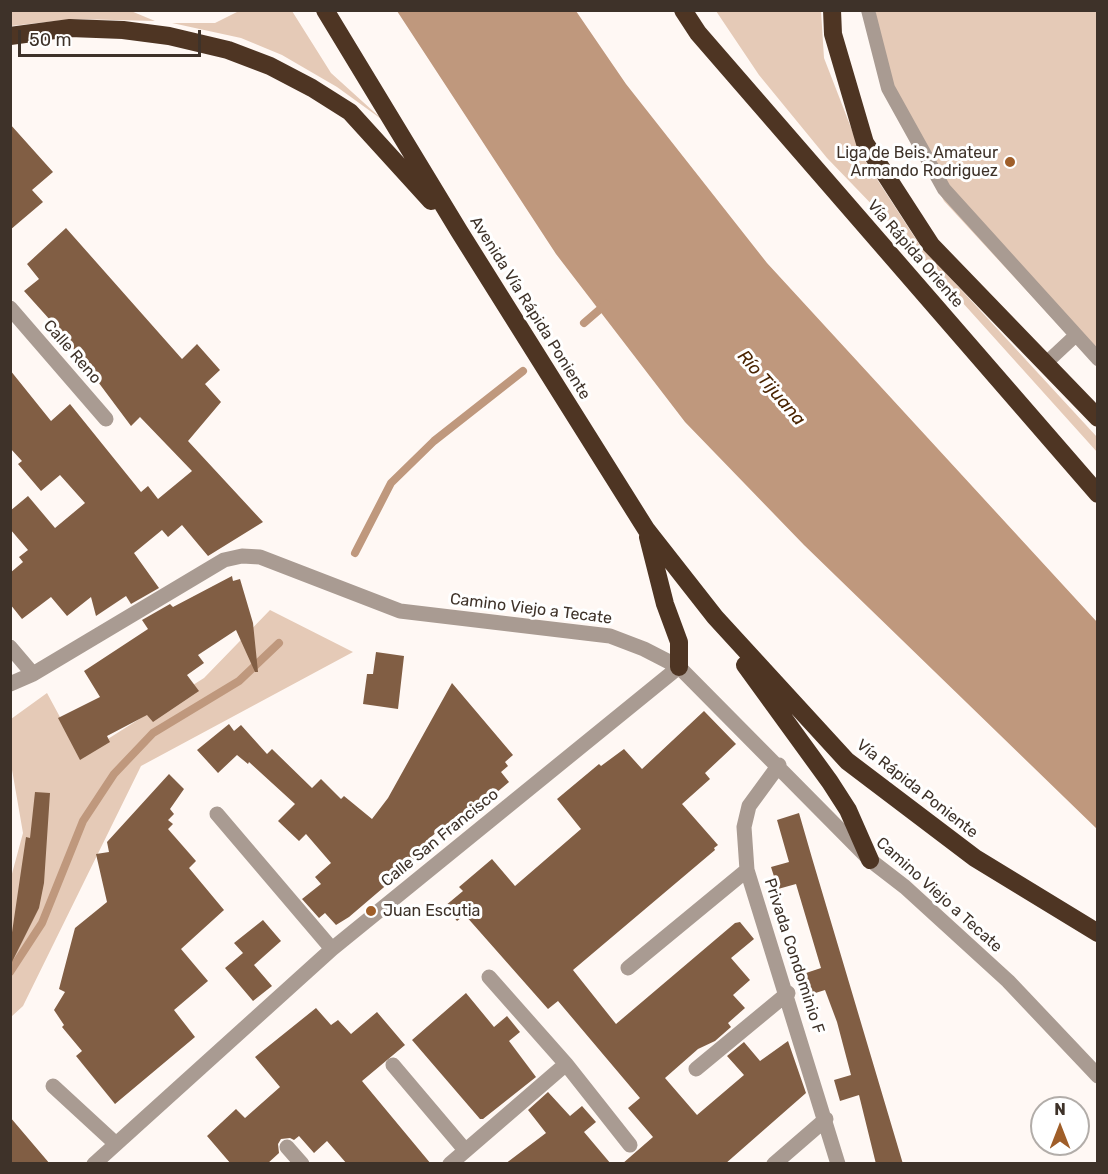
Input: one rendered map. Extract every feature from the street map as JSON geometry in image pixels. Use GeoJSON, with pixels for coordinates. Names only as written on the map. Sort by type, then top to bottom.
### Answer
{"type":"FeatureCollection","features":[{"type":"Feature","properties":{"kind":"highway","name":"Avenida Vía Rápida Poniente"},"geometry":{"type":"LineString","coordinates":[[325,10],[459,231],[646,530],[715,617]]}},
{"type":"Feature","properties":{"kind":"highway","name":"Vía Rápida Oriente"},"geometry":{"type":"LineString","coordinates":[[683,10],[706,42],[1098,494]]}},
{"type":"Feature","properties":{"kind":"highway"},"geometry":{"type":"LineString","coordinates":[[832,10],[833,34],[865,143],[931,245],[1098,418]]}},
{"type":"Feature","properties":{"kind":"highway"},"geometry":{"type":"LineString","coordinates":[[10,36],[70,28],[123,30],[169,36],[228,50],[270,66],[312,88],[350,112],[459,231]]}},
{"type":"Feature","properties":{"kind":"highway"},"geometry":{"type":"LineString","coordinates":[[646,530],[665,604],[679,642],[679,667]]}},
{"type":"Feature","properties":{"kind":"highway"},"geometry":{"type":"LineString","coordinates":[[715,617],[760,689],[830,782],[848,810],[870,860]]}},
{"type":"Feature","properties":{"kind":"highway","name":"Vía Rápida Poniente"},"geometry":{"type":"LineString","coordinates":[[715,617],[847,761],[975,858],[1098,933]]}},
{"type":"Feature","properties":{"kind":"street","name":"Calle Reno"},"geometry":{"type":"LineString","coordinates":[[10,308],[106,420]]}},
{"type":"Feature","properties":{"kind":"street","name":"Camino Viejo a Tecate"},"geometry":{"type":"LineString","coordinates":[[10,684],[33,674],[224,560],[242,555],[260,557],[400,611],[610,636],[644,649],[679,667],[779,765],[870,860],[905,887],[1008,981],[1098,1076]]}},
{"type":"Feature","properties":{"kind":"street"},"geometry":{"type":"LineString","coordinates":[[10,647],[33,674]]}},
{"type":"Feature","properties":{"kind":"street","name":"Calle San Francisco"},"geometry":{"type":"LineString","coordinates":[[94,1164],[332,949],[679,667]]}},
{"type":"Feature","properties":{"kind":"street","name":"Privada Condominio F"},"geometry":{"type":"LineString","coordinates":[[779,765],[749,806],[744,827],[747,870],[788,993],[838,1164]]}},
{"type":"Feature","properties":{"kind":"street"},"geometry":{"type":"LineString","coordinates":[[217,814],[332,949]]}},
{"type":"Feature","properties":{"kind":"street"},"geometry":{"type":"LineString","coordinates":[[628,968],[747,870]]}},
{"type":"Feature","properties":{"kind":"street"},"geometry":{"type":"LineString","coordinates":[[489,977],[566,1064],[630,1145]]}},
{"type":"Feature","properties":{"kind":"street"},"geometry":{"type":"LineString","coordinates":[[696,1069],[788,993]]}},
{"type":"Feature","properties":{"kind":"street"},"geometry":{"type":"LineString","coordinates":[[450,1164],[566,1064]]}},
{"type":"Feature","properties":{"kind":"street"},"geometry":{"type":"LineString","coordinates":[[393,1065],[465,1150]]}},
{"type":"Feature","properties":{"kind":"street"},"geometry":{"type":"LineString","coordinates":[[53,1086],[116,1144]]}},
{"type":"Feature","properties":{"kind":"street"},"geometry":{"type":"LineString","coordinates":[[774,1164],[826,1119]]}},
{"type":"Feature","properties":{"kind":"street"},"geometry":{"type":"LineString","coordinates":[[287,1147],[302,1164]]}},
{"type":"Feature","properties":{"kind":"lane"},"geometry":{"type":"LineString","coordinates":[[868,10],[888,88],[944,189],[1075,336],[1098,358]]}},
{"type":"Feature","properties":{"kind":"lane"},"geometry":{"type":"LineString","coordinates":[[1045,364],[1075,336]]}},
{"type":"Feature","properties":{"kind":"shaded area"},"geometry":{"type":"Polygon","coordinates":[[[11,10],[131,11],[155,21],[74,19],[11,26],[11,10]]]}},
{"type":"Feature","properties":{"kind":"shaded area","name":"Liga de Beis. Amateur Armando Rodriguez"},"geometry":{"type":"Polygon","coordinates":[[[876,10],[1097,11],[1097,367],[944,201],[902,123],[876,10]]]}},
{"type":"Feature","properties":{"kind":"shaded area"},"geometry":{"type":"Polygon","coordinates":[[[239,11],[292,11],[331,73],[384,121],[337,87],[282,55],[241,38],[172,23],[215,23],[239,11]]]}},
{"type":"Feature","properties":{"kind":"shaded area"},"geometry":{"type":"Polygon","coordinates":[[[716,11],[821,11],[824,58],[862,156],[919,244],[1097,437],[1097,452],[908,242],[827,158],[759,75],[716,11]]]}},
{"type":"Feature","properties":{"kind":"shaded area"},"geometry":{"type":"Polygon","coordinates":[[[270,610],[353,652],[141,766],[23,1006],[11,1017],[10,881],[23,833],[11,764],[11,719],[47,693],[81,756],[204,678],[270,610]]]}},
{"type":"Feature","properties":{"kind":"water","name":"Río Tijuana"},"geometry":{"type":"Polygon","coordinates":[[[397,11],[576,11],[626,84],[767,263],[1097,622],[1097,829],[804,545],[685,422],[556,254],[397,11]]]}},
{"type":"Feature","properties":{"kind":"building"},"geometry":{"type":"Polygon","coordinates":[[[10,124],[53,172],[32,190],[43,202],[10,230],[10,124]]]}},
{"type":"Feature","properties":{"kind":"building"},"geometry":{"type":"Polygon","coordinates":[[[66,228],[182,359],[197,344],[220,370],[205,384],[221,402],[188,441],[263,522],[208,556],[182,525],[168,537],[162,530],[134,553],[159,588],[131,604],[126,596],[96,616],[91,597],[67,616],[51,597],[22,619],[10,604],[10,573],[23,562],[19,557],[28,550],[10,529],[10,511],[28,496],[55,528],[85,503],[60,475],[41,491],[18,464],[22,461],[10,448],[10,370],[51,421],[70,404],[141,492],[148,486],[158,499],[192,471],[140,417],[131,426],[60,331],[24,291],[39,279],[27,264],[66,228]]]}},
{"type":"Feature","properties":{"kind":"building"},"geometry":{"type":"Polygon","coordinates":[[[232,576],[233,581],[240,579],[253,623],[258,672],[255,672],[236,630],[198,655],[204,663],[187,675],[199,691],[153,722],[147,715],[107,736],[110,742],[80,760],[58,718],[100,697],[84,671],[148,629],[142,620],[170,604],[173,607],[232,576]]]}},
{"type":"Feature","properties":{"kind":"building"},"geometry":{"type":"Polygon","coordinates":[[[376,652],[404,656],[398,709],[363,704],[367,674],[373,674],[376,652]]]}},
{"type":"Feature","properties":{"kind":"building"},"geometry":{"type":"Polygon","coordinates":[[[452,683],[513,755],[505,762],[508,766],[501,772],[509,782],[464,820],[459,814],[426,841],[431,847],[349,917],[336,925],[325,913],[319,918],[302,899],[321,884],[315,877],[331,863],[306,834],[299,841],[278,821],[295,804],[249,762],[248,764],[237,755],[218,773],[197,750],[229,724],[234,731],[241,725],[267,754],[272,749],[312,788],[321,779],[341,799],[344,796],[372,819],[388,798],[452,683]]]}},
{"type":"Feature","properties":{"kind":"building"},"geometry":{"type":"Polygon","coordinates":[[[704,711],[736,744],[705,773],[710,779],[682,804],[718,845],[714,848],[715,850],[573,970],[616,1024],[735,923],[740,922],[754,939],[731,958],[750,980],[733,995],[745,1008],[728,1023],[731,1027],[715,1041],[698,1049],[665,1078],[697,1115],[744,1075],[727,1056],[744,1042],[760,1061],[788,1041],[806,1093],[725,1164],[622,1164],[653,1137],[628,1108],[640,1098],[558,1001],[548,1009],[465,915],[457,921],[445,906],[463,891],[459,887],[492,859],[515,886],[581,829],[557,799],[599,764],[601,766],[624,749],[642,769],[704,711]]]}},
{"type":"Feature","properties":{"kind":"building"},"geometry":{"type":"Polygon","coordinates":[[[169,774],[184,789],[170,809],[174,814],[168,820],[173,824],[168,829],[196,861],[189,868],[224,910],[181,949],[208,981],[174,1010],[195,1037],[115,1104],[76,1056],[82,1051],[62,1027],[64,1025],[54,1010],[65,992],[59,989],[75,928],[107,902],[96,854],[109,852],[107,842],[169,774]]]}},
{"type":"Feature","properties":{"kind":"building"},"geometry":{"type":"Polygon","coordinates":[[[35,792],[50,793],[44,883],[39,908],[12,962],[10,946],[26,837],[30,838],[35,792]]]}},
{"type":"Feature","properties":{"kind":"building"},"geometry":{"type":"Polygon","coordinates":[[[799,813],[903,1164],[876,1164],[859,1095],[840,1101],[834,1080],[851,1075],[837,1022],[825,990],[809,995],[803,974],[821,968],[796,884],[778,889],[771,867],[789,862],[777,820],[799,813]]]}},
{"type":"Feature","properties":{"kind":"building"},"geometry":{"type":"Polygon","coordinates":[[[263,920],[281,941],[254,965],[272,986],[253,1001],[225,968],[243,953],[234,943],[263,920]]]}},
{"type":"Feature","properties":{"kind":"building"},"geometry":{"type":"Polygon","coordinates":[[[466,993],[494,1027],[507,1016],[520,1032],[509,1041],[536,1077],[483,1119],[480,1119],[412,1040],[466,993]]]}},
{"type":"Feature","properties":{"kind":"building"},"geometry":{"type":"Polygon","coordinates":[[[316,1008],[331,1025],[338,1020],[351,1034],[377,1012],[405,1045],[362,1081],[431,1164],[347,1164],[327,1141],[314,1153],[299,1136],[294,1140],[281,1139],[278,1144],[279,1153],[267,1164],[231,1164],[207,1136],[236,1109],[245,1118],[280,1087],[255,1057],[316,1008]]]}},
{"type":"Feature","properties":{"kind":"building"},"geometry":{"type":"Polygon","coordinates":[[[548,1092],[570,1116],[582,1106],[596,1122],[584,1132],[611,1164],[505,1164],[546,1133],[528,1110],[548,1092]]]}},
{"type":"Feature","properties":{"kind":"building"},"geometry":{"type":"Polygon","coordinates":[[[10,1117],[50,1164],[10,1164],[10,1117]]]}},
{"type":"Feature","properties":{"kind":"waterway"},"geometry":{"type":"LineString","coordinates":[[584,323],[606,304]]}},
{"type":"Feature","properties":{"kind":"waterway"},"geometry":{"type":"LineString","coordinates":[[355,553],[391,483],[434,441],[523,371]]}},
{"type":"Feature","properties":{"kind":"waterway"},"geometry":{"type":"LineString","coordinates":[[10,972],[42,923],[83,821],[114,774],[153,733],[239,681],[279,643]]}},
{"type":"Feature","properties":{"kind":"place","name":"Liga de Beis. Amateur Armando Rodriguez"},"geometry":{"type":"Point","coordinates":[1010,162]}},
{"type":"Feature","properties":{"kind":"place","name":"Juan Escutia"},"geometry":{"type":"Point","coordinates":[371,911]}}]}
